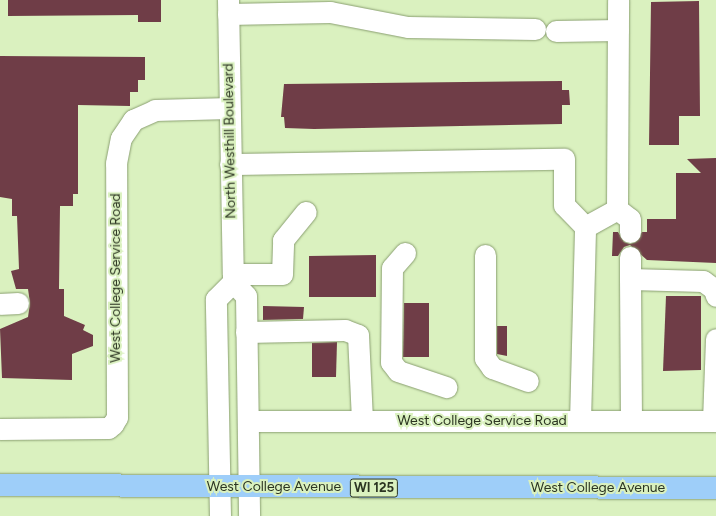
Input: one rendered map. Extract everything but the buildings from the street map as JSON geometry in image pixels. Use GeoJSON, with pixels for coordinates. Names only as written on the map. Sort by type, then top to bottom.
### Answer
{"type":"FeatureCollection","features":[{"type":"Feature","properties":{"kind":"main road","name":"West College Avenue"},"geometry":{"type":"LineString","coordinates":[[0,485],[220,488],[716,488]]}},
{"type":"Feature","properties":{"kind":"street"},"geometry":{"type":"LineString","coordinates":[[617,209],[618,0]]}},
{"type":"Feature","properties":{"kind":"street"},"geometry":{"type":"LineString","coordinates":[[228,7],[290,5],[408,27],[535,29]]}},
{"type":"Feature","properties":{"kind":"street","name":"North Westhill Boulevard"},"geometry":{"type":"LineString","coordinates":[[228,7],[233,278]]}},
{"type":"Feature","properties":{"kind":"street"},"geometry":{"type":"LineString","coordinates":[[556,31],[618,30]]}},
{"type":"Feature","properties":{"kind":"street","name":"West College Service Road"},"geometry":{"type":"LineString","coordinates":[[0,429],[108,428],[113,424],[117,417],[116,163],[121,138],[133,120],[155,110],[229,108]]}},
{"type":"Feature","properties":{"kind":"street"},"geometry":{"type":"LineString","coordinates":[[230,164],[564,159],[564,205],[585,227],[580,421]]}},
{"type":"Feature","properties":{"kind":"street"},"geometry":{"type":"LineString","coordinates":[[585,227],[617,209]]}},
{"type":"Feature","properties":{"kind":"street"},"geometry":{"type":"LineString","coordinates":[[617,209],[630,219],[630,232]]}},
{"type":"Feature","properties":{"kind":"street"},"geometry":{"type":"LineString","coordinates":[[220,516],[216,299],[233,278],[282,274],[282,240],[306,212]]}},
{"type":"Feature","properties":{"kind":"street"},"geometry":{"type":"LineString","coordinates":[[405,254],[392,268],[391,362],[398,371],[446,387]]}},
{"type":"Feature","properties":{"kind":"street"},"geometry":{"type":"LineString","coordinates":[[485,255],[485,358],[492,368],[528,381]]}},
{"type":"Feature","properties":{"kind":"street"},"geometry":{"type":"LineString","coordinates":[[630,256],[631,421]]}},
{"type":"Feature","properties":{"kind":"street"},"geometry":{"type":"LineString","coordinates":[[233,278],[246,296],[249,421],[249,516]]}},
{"type":"Feature","properties":{"kind":"street"},"geometry":{"type":"LineString","coordinates":[[630,279],[703,281],[714,288],[716,296]]}},
{"type":"Feature","properties":{"kind":"street"},"geometry":{"type":"LineString","coordinates":[[246,332],[345,330],[358,335],[362,421]]}},
{"type":"Feature","properties":{"kind":"street"},"geometry":{"type":"LineString","coordinates":[[715,421],[716,339]]}},
{"type":"Feature","properties":{"kind":"street","name":"West College Service Road"},"geometry":{"type":"LineString","coordinates":[[249,421],[715,421]]}}]}
